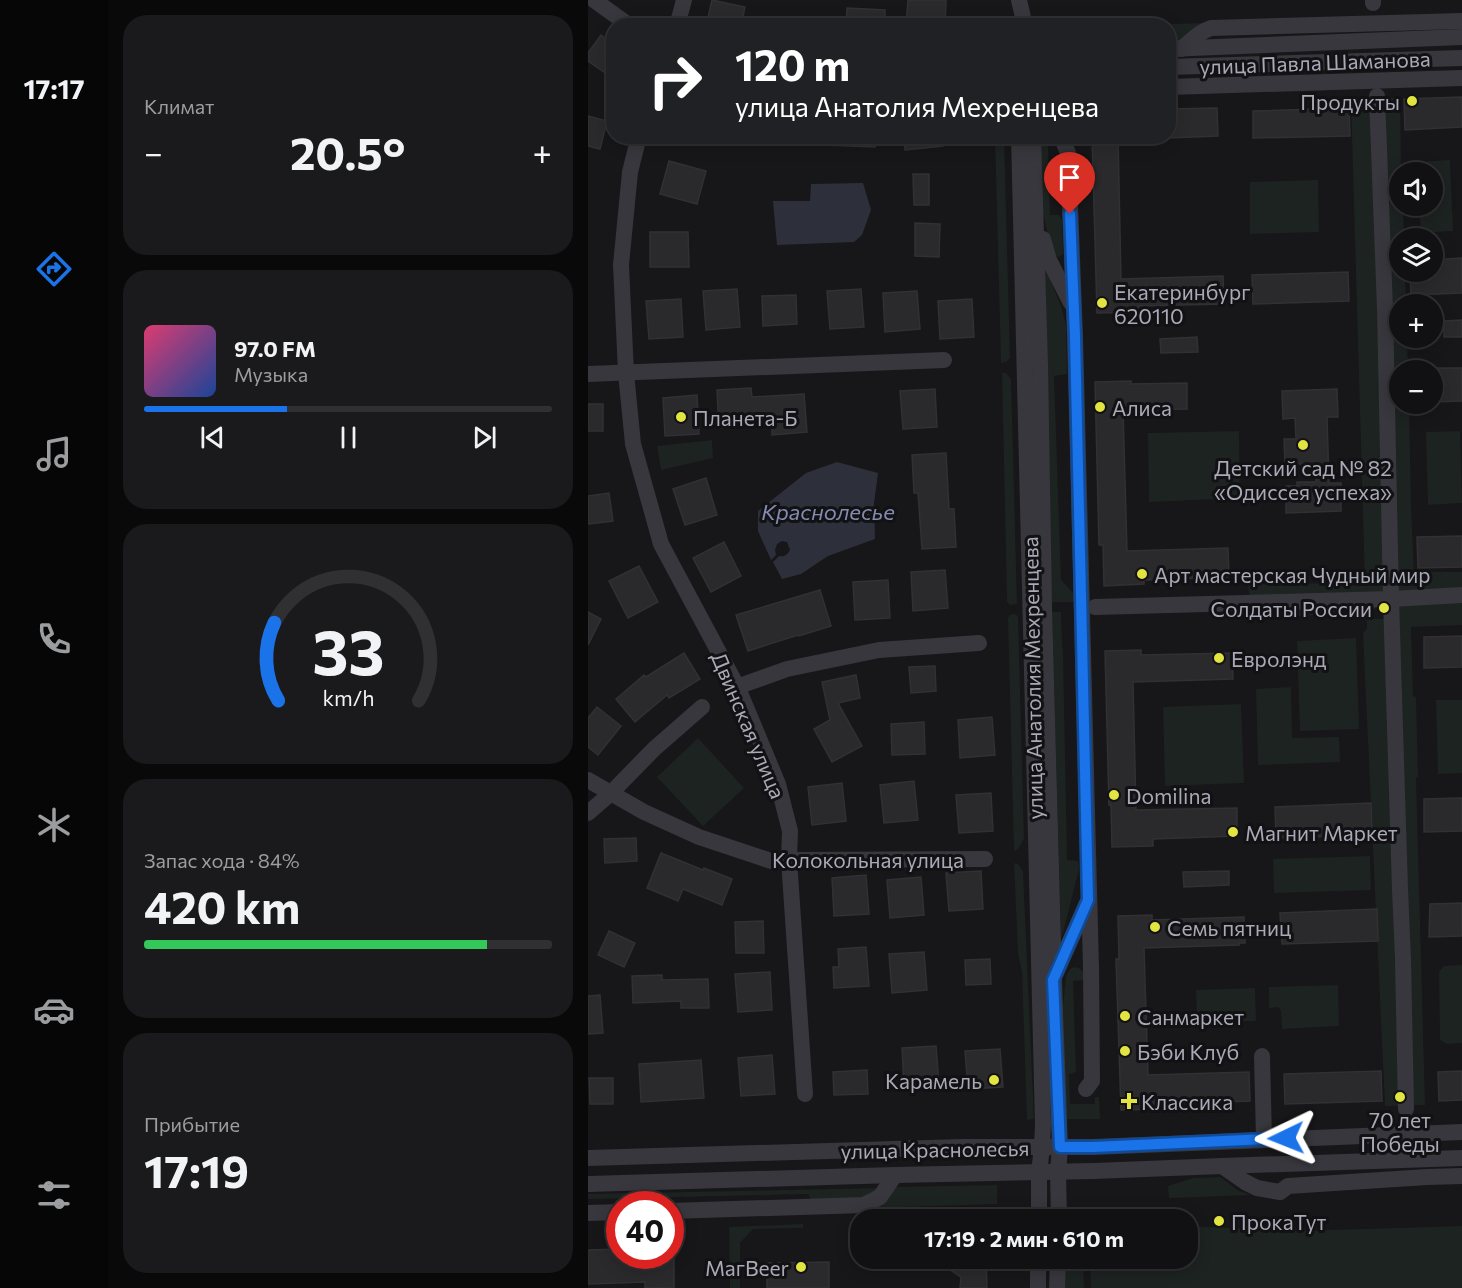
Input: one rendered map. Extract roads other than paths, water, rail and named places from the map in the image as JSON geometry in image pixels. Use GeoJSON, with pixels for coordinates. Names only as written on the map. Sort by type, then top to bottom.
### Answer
{"type":"FeatureCollection","features":[{"type":"Feature","properties":{"kind":"street"},"geometry":{"type":"LineString","coordinates":[[594,0],[619,18]]}},
{"type":"Feature","properties":{"kind":"street"},"geometry":{"type":"LineString","coordinates":[[679,18],[684,0]]}},
{"type":"Feature","properties":{"kind":"street"},"geometry":{"type":"LineString","coordinates":[[1014,0],[1015,18]]}},
{"type":"Feature","properties":{"kind":"street"},"geometry":{"type":"LineString","coordinates":[[1019,0],[1023,18]]}},
{"type":"Feature","properties":{"kind":"street","name":"улица Павла Шаманова"},"geometry":{"type":"LineString","coordinates":[[1176,49],[1190,43],[1200,32],[1211,28],[1462,21]]}},
{"type":"Feature","properties":{"kind":"street","name":"улица Павла Шаманова"},"geometry":{"type":"LineString","coordinates":[[1176,49],[1462,37]]}},
{"type":"Feature","properties":{"kind":"street","name":"улица Павла Шаманова"},"geometry":{"type":"LineString","coordinates":[[1176,67],[1462,58]]}},
{"type":"Feature","properties":{"kind":"street","name":"улица Павла Шаманова"},"geometry":{"type":"LineString","coordinates":[[1176,87],[1462,78]]}},
{"type":"Feature","properties":{"kind":"street"},"geometry":{"type":"LineString","coordinates":[[1377,96],[1385,309],[1406,1109]]}},
{"type":"Feature","properties":{"kind":"street","name":"Двинская улица"},"geometry":{"type":"LineString","coordinates":[[637,144],[630,172],[621,265],[626,373],[633,444],[661,544],[738,688],[778,784],[790,831],[789,860],[806,1094]]}},
{"type":"Feature","properties":{"kind":"street","name":"улица Анатолия Мехренцева"},"geometry":{"type":"LineString","coordinates":[[1019,144],[1037,854],[1042,1147],[1039,1209]]}},
{"type":"Feature","properties":{"kind":"street","name":"улица Анатолия Мехренцева"},"geometry":{"type":"LineString","coordinates":[[1033,144],[1041,365],[1044,607],[1057,972],[1059,1209]]}},
{"type":"Feature","properties":{"kind":"street","name":"улица Анатолия Мехренцева"},"geometry":{"type":"LineString","coordinates":[[1064,144],[1068,153],[1074,309],[1091,968],[1092,1081],[1086,1089]]}},
{"type":"Feature","properties":{"kind":"street","name":"улица Анатолия Мехренцева"},"geometry":{"type":"LineString","coordinates":[[1036,215],[1048,260],[1074,309]]}},
{"type":"Feature","properties":{"kind":"street"},"geometry":{"type":"LineString","coordinates":[[1048,260],[1061,262],[1072,255]]}},
{"type":"Feature","properties":{"kind":"street"},"geometry":{"type":"LineString","coordinates":[[588,374],[944,360]]}},
{"type":"Feature","properties":{"kind":"street"},"geometry":{"type":"LineString","coordinates":[[1095,607],[1462,595]]}},
{"type":"Feature","properties":{"kind":"street"},"geometry":{"type":"LineString","coordinates":[[738,688],[787,669],[879,651],[979,643]]}},
{"type":"Feature","properties":{"kind":"street"},"geometry":{"type":"LineString","coordinates":[[588,813],[610,794],[654,748],[702,707]]}},
{"type":"Feature","properties":{"kind":"street","name":"Колокольная улица"},"geometry":{"type":"LineString","coordinates":[[588,780],[644,812],[699,837],[771,861],[985,859]]}},
{"type":"Feature","properties":{"kind":"street","name":"улица Анатолия Мехренцева"},"geometry":{"type":"LineString","coordinates":[[1057,972],[1088,900]]}},
{"type":"Feature","properties":{"kind":"street"},"geometry":{"type":"LineString","coordinates":[[1057,972],[1068,962],[1079,962],[1091,968]]}},
{"type":"Feature","properties":{"kind":"street"},"geometry":{"type":"LineString","coordinates":[[1262,1056],[1264,1139]]}},
{"type":"Feature","properties":{"kind":"street","name":"улица Краснолесья"},"geometry":{"type":"LineString","coordinates":[[588,1158],[962,1147],[1093,1147],[1462,1132]]}},
{"type":"Feature","properties":{"kind":"street","name":"улица Краснолесья"},"geometry":{"type":"LineString","coordinates":[[588,1185],[1039,1173],[1462,1158]]}},
{"type":"Feature","properties":{"kind":"street"},"geometry":{"type":"LineString","coordinates":[[1222,1166],[1257,1188],[1280,1192],[1288,1186],[1462,1176]]}},
{"type":"Feature","properties":{"kind":"street","name":"улица Краснолесья"},"geometry":{"type":"LineString","coordinates":[[684,1210],[864,1204],[880,1197],[895,1176]]}},
{"type":"Feature","properties":{"kind":"street"},"geometry":{"type":"LineString","coordinates":[[588,1213],[606,1212]]}},
{"type":"Feature","properties":{"kind":"street"},"geometry":{"type":"LineString","coordinates":[[1038,1269],[1038,1288]]}},
{"type":"Feature","properties":{"kind":"street"},"geometry":{"type":"LineString","coordinates":[[1057,1288],[1058,1269]]}},
{"type":"Feature","properties":{"kind":"water"},"geometry":{"type":"Polygon","coordinates":[[[863,183],[871,210],[862,235],[854,242],[777,245],[773,201],[810,201],[811,184],[863,183]]]}},
{"type":"Feature","properties":{"kind":"water","name":"Краснолесье"},"geometry":{"type":"Polygon","coordinates":[[[837,462],[878,473],[874,503],[875,539],[828,556],[801,574],[782,579],[773,562],[790,550],[787,542],[782,541],[777,544],[776,555],[771,560],[758,531],[758,511],[806,473],[837,462]]]}},
{"type":"Feature","properties":{"kind":"place","name":"Продукты"},"geometry":{"type":"Point","coordinates":[1412,101]}},
{"type":"Feature","properties":{"kind":"place","name":"Екатеринбург 620110"},"geometry":{"type":"Point","coordinates":[1102,303]}},
{"type":"Feature","properties":{"kind":"place","name":"Алиса"},"geometry":{"type":"Point","coordinates":[1100,407]}},
{"type":"Feature","properties":{"kind":"place","name":"Планета-Б"},"geometry":{"type":"Point","coordinates":[681,417]}},
{"type":"Feature","properties":{"kind":"place","name":"Детский сад № 82 «Одиссея успеха»"},"geometry":{"type":"Point","coordinates":[1303,445]}},
{"type":"Feature","properties":{"kind":"place","name":"Арт мастерская Чудный мир"},"geometry":{"type":"Point","coordinates":[1142,574]}},
{"type":"Feature","properties":{"kind":"place","name":"Солдаты России"},"geometry":{"type":"Point","coordinates":[1384,608]}},
{"type":"Feature","properties":{"kind":"place","name":"Евролэнд"},"geometry":{"type":"Point","coordinates":[1219,658]}},
{"type":"Feature","properties":{"kind":"place","name":"Domilina"},"geometry":{"type":"Point","coordinates":[1114,795]}},
{"type":"Feature","properties":{"kind":"place","name":"Магнит Маркет"},"geometry":{"type":"Point","coordinates":[1233,832]}},
{"type":"Feature","properties":{"kind":"place","name":"Семь пятниц"},"geometry":{"type":"Point","coordinates":[1155,927]}},
{"type":"Feature","properties":{"kind":"place","name":"Санмаркет"},"geometry":{"type":"Point","coordinates":[1125,1016]}},
{"type":"Feature","properties":{"kind":"place","name":"Бэби Клуб"},"geometry":{"type":"Point","coordinates":[1125,1051]}},
{"type":"Feature","properties":{"kind":"place","name":"Карамель"},"geometry":{"type":"Point","coordinates":[994,1080]}},
{"type":"Feature","properties":{"kind":"place","name":"70 лет Победы"},"geometry":{"type":"Point","coordinates":[1400,1097]}},
{"type":"Feature","properties":{"kind":"place","name":"Классика"},"geometry":{"type":"Point","coordinates":[1129,1101]}},
{"type":"Feature","properties":{"kind":"place","name":"ПрокаТут"},"geometry":{"type":"Point","coordinates":[1219,1221]}},
{"type":"Feature","properties":{"kind":"place","name":"МагBeer"},"geometry":{"type":"Point","coordinates":[801,1267]}}]}
